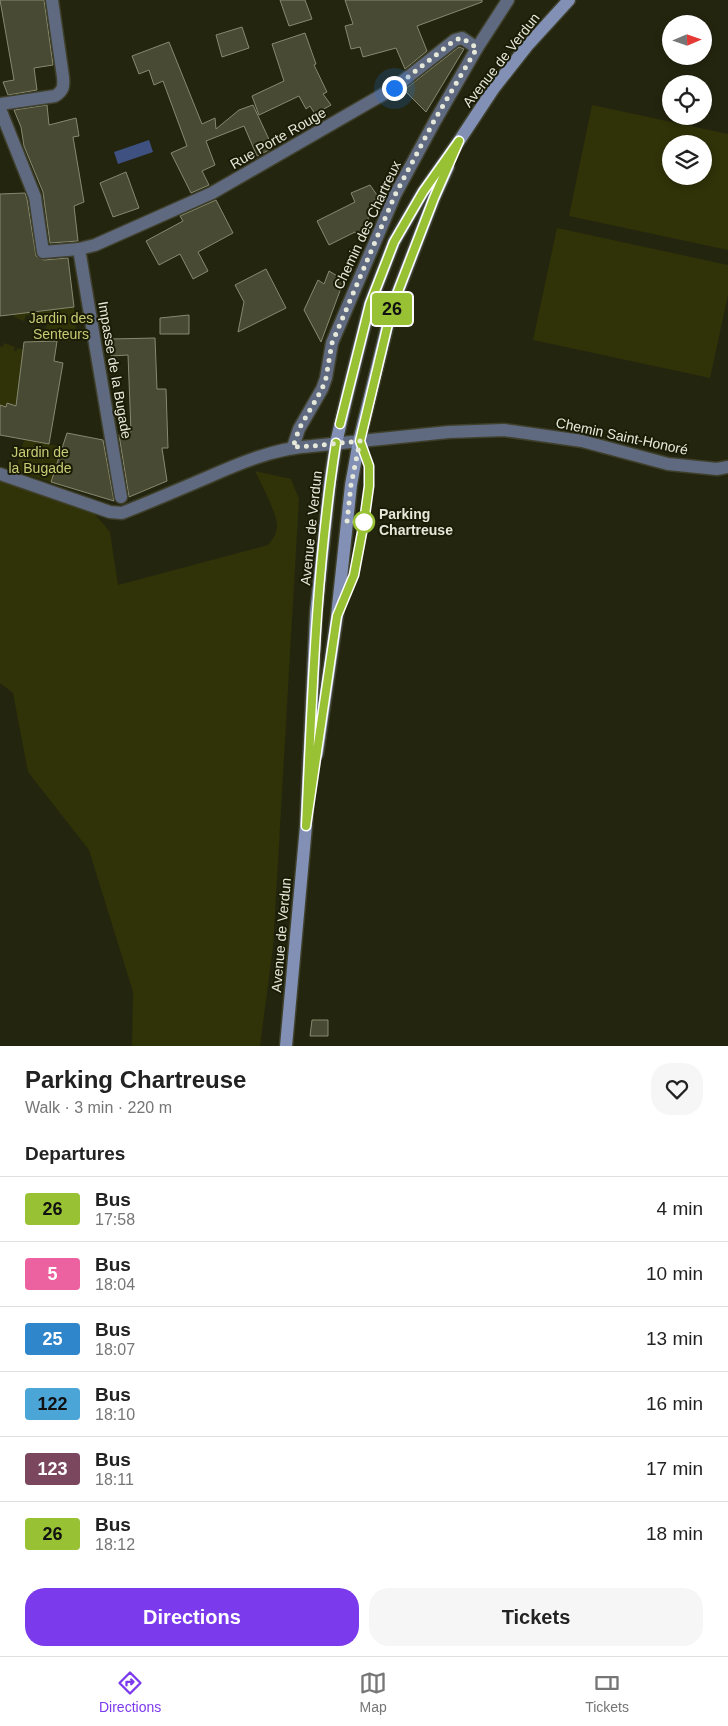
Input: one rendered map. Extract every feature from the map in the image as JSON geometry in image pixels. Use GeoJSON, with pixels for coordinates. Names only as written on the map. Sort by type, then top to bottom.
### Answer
{"type":"FeatureCollection","features":[{"type":"Feature","properties":{"kind":"main road","name":"Avenue de Verdun"},"geometry":{"type":"LineString","coordinates":[[286,1046],[306,826],[316,613],[330,482],[336,443],[370,304],[394,242],[423,192],[494,88],[527,46],[569,0]]}},
{"type":"Feature","properties":{"kind":"main road","name":"Avenue de Verdun"},"geometry":{"type":"LineString","coordinates":[[306,826],[337,616],[351,485],[360,441],[392,307],[434,198],[459,141]]}},
{"type":"Feature","properties":{"kind":"street"},"geometry":{"type":"LineString","coordinates":[[0,104],[55,96],[61,92],[64,86],[52,0]]}},
{"type":"Feature","properties":{"kind":"street","name":"Chemin des Chartreux"},"geometry":{"type":"LineString","coordinates":[[293,447],[299,429],[322,389],[326,378],[332,343],[395,195],[434,121],[508,0]]}},
{"type":"Feature","properties":{"kind":"street","name":"Rue Porte Rouge"},"geometry":{"type":"LineString","coordinates":[[0,109],[35,198],[43,252],[79,249],[95,245],[212,193],[394,88],[455,40],[462,38],[477,48]]}},
{"type":"Feature","properties":{"kind":"street","name":"Impasse de la Bugade"},"geometry":{"type":"LineString","coordinates":[[79,249],[122,497]]}},
{"type":"Feature","properties":{"kind":"street","name":"Chemin Saint-Honoré"},"geometry":{"type":"LineString","coordinates":[[360,441],[449,432],[504,430],[582,441],[668,464],[717,469],[728,467]]}},
{"type":"Feature","properties":{"kind":"street"},"geometry":{"type":"LineString","coordinates":[[0,474],[102,509],[122,513],[236,465],[293,447],[360,441]]}},
{"type":"Feature","properties":{"kind":"green space"},"geometry":{"type":"Polygon","coordinates":[[[592,105],[662,120],[662,125],[686,125],[728,134],[728,250],[569,216],[592,105]]]}},
{"type":"Feature","properties":{"kind":"green space"},"geometry":{"type":"Polygon","coordinates":[[[557,228],[728,265],[728,295],[710,378],[533,340],[557,228]]]}},
{"type":"Feature","properties":{"kind":"green space","name":"Jardin des Senteurs"},"geometry":{"type":"Polygon","coordinates":[[[22,291],[58,294],[60,309],[74,307],[77,341],[42,341],[48,321],[26,315],[24,321],[14,317],[22,291]]]}},
{"type":"Feature","properties":{"kind":"green space"},"geometry":{"type":"Polygon","coordinates":[[[4,343],[15,347],[14,351],[17,351],[17,348],[28,351],[19,409],[7,403],[6,407],[0,405],[0,346],[3,347],[4,343]]]}},
{"type":"Feature","properties":{"kind":"green space","name":"Jardin de la Bugade"},"geometry":{"type":"Polygon","coordinates":[[[24,440],[63,447],[51,482],[15,471],[24,440]]]}},
{"type":"Feature","properties":{"kind":"green space"},"geometry":{"type":"Polygon","coordinates":[[[255,471],[291,479],[299,499],[273,947],[260,1046],[132,1046],[133,992],[89,850],[28,772],[13,693],[0,683],[0,481],[87,505],[110,532],[118,585],[268,545],[276,532],[277,522],[255,471]]]}},
{"type":"Feature","properties":{"kind":"water"},"geometry":{"type":"Polygon","coordinates":[[[149,140],[153,152],[118,164],[114,152],[149,140]]]}},
{"type":"Feature","properties":{"kind":"building"},"geometry":{"type":"Polygon","coordinates":[[[0,0],[44,0],[53,65],[34,68],[37,90],[8,95],[3,82],[14,80],[0,0]]]}},
{"type":"Feature","properties":{"kind":"building"},"geometry":{"type":"Polygon","coordinates":[[[280,0],[305,0],[312,19],[289,26],[280,0]]]}},
{"type":"Feature","properties":{"kind":"building"},"geometry":{"type":"Polygon","coordinates":[[[345,0],[482,0],[482,2],[417,26],[427,51],[405,69],[396,48],[363,57],[360,47],[351,49],[345,26],[353,24],[345,0]]]}},
{"type":"Feature","properties":{"kind":"building"},"geometry":{"type":"Polygon","coordinates":[[[242,27],[249,48],[222,57],[216,35],[242,27]]]}},
{"type":"Feature","properties":{"kind":"building"},"geometry":{"type":"Polygon","coordinates":[[[305,33],[316,64],[314,65],[327,92],[323,94],[331,105],[315,114],[310,106],[306,109],[299,96],[259,115],[252,96],[284,81],[272,44],[305,33]]]}},
{"type":"Feature","properties":{"kind":"building"},"geometry":{"type":"Polygon","coordinates":[[[169,42],[202,124],[215,118],[216,129],[239,110],[253,105],[273,148],[257,156],[244,126],[206,141],[215,165],[202,171],[209,185],[191,193],[171,153],[187,146],[163,81],[154,85],[149,70],[139,74],[132,56],[169,42]]]}},
{"type":"Feature","properties":{"kind":"building"},"geometry":{"type":"Polygon","coordinates":[[[459,47],[464,49],[426,112],[404,90],[459,47]]]}},
{"type":"Feature","properties":{"kind":"building"},"geometry":{"type":"Polygon","coordinates":[[[47,105],[49,125],[76,118],[79,136],[73,137],[84,202],[74,206],[78,241],[50,243],[43,192],[24,146],[21,127],[14,110],[47,105]]]}},
{"type":"Feature","properties":{"kind":"building"},"geometry":{"type":"Polygon","coordinates":[[[126,172],[139,208],[113,217],[100,183],[126,172]]]}},
{"type":"Feature","properties":{"kind":"building"},"geometry":{"type":"Polygon","coordinates":[[[370,185],[377,195],[368,218],[369,221],[360,240],[355,232],[329,245],[317,221],[355,202],[351,193],[370,185]]]}},
{"type":"Feature","properties":{"kind":"building"},"geometry":{"type":"Polygon","coordinates":[[[25,193],[36,256],[44,260],[68,258],[74,307],[0,316],[0,194],[25,193]]]}},
{"type":"Feature","properties":{"kind":"building"},"geometry":{"type":"Polygon","coordinates":[[[216,200],[233,233],[198,252],[208,271],[193,279],[180,254],[159,265],[146,241],[183,221],[180,216],[216,200]]]}},
{"type":"Feature","properties":{"kind":"building"},"geometry":{"type":"Polygon","coordinates":[[[266,269],[286,308],[238,332],[244,302],[235,285],[266,269]]]}},
{"type":"Feature","properties":{"kind":"building"},"geometry":{"type":"Polygon","coordinates":[[[329,271],[344,280],[321,342],[304,310],[318,280],[324,284],[329,271]]]}},
{"type":"Feature","properties":{"kind":"building"},"geometry":{"type":"Polygon","coordinates":[[[189,315],[189,334],[160,334],[160,318],[189,315]]]}},
{"type":"Feature","properties":{"kind":"building"},"geometry":{"type":"Polygon","coordinates":[[[155,338],[157,389],[166,389],[168,448],[162,448],[167,481],[129,497],[119,435],[123,434],[123,432],[131,432],[128,355],[111,356],[110,339],[155,338]]]}},
{"type":"Feature","properties":{"kind":"building"},"geometry":{"type":"Polygon","coordinates":[[[57,341],[54,361],[63,363],[49,444],[0,435],[0,405],[6,407],[7,403],[16,406],[24,342],[57,341]]]}},
{"type":"Feature","properties":{"kind":"building"},"geometry":{"type":"Polygon","coordinates":[[[67,433],[103,440],[114,501],[51,482],[67,433]]]}},
{"type":"Feature","properties":{"kind":"building"},"geometry":{"type":"Polygon","coordinates":[[[312,1020],[328,1020],[328,1036],[310,1036],[312,1020]]]}},
{"type":"Feature","properties":{"kind":"bus line","name":"26"},"geometry":{"type":"LineString","coordinates":[[336,443],[316,613],[306,826],[337,616],[354,575],[364,522],[369,486],[369,466],[360,441],[392,307],[412,252],[459,141],[423,192],[394,242],[370,304],[340,424]]}},
{"type":"Feature","properties":{"kind":"place","name":"Parking Chartreuse"},"geometry":{"type":"Point","coordinates":[364,522]}},
{"type":"Feature","properties":{"kind":"route"},"geometry":{"type":"LineString","coordinates":[[364,522],[347,522],[351,485],[360,441],[293,447],[299,429],[322,389],[326,378],[332,343],[395,195],[434,121],[477,48],[462,38],[455,40],[394,88]]}}]}
